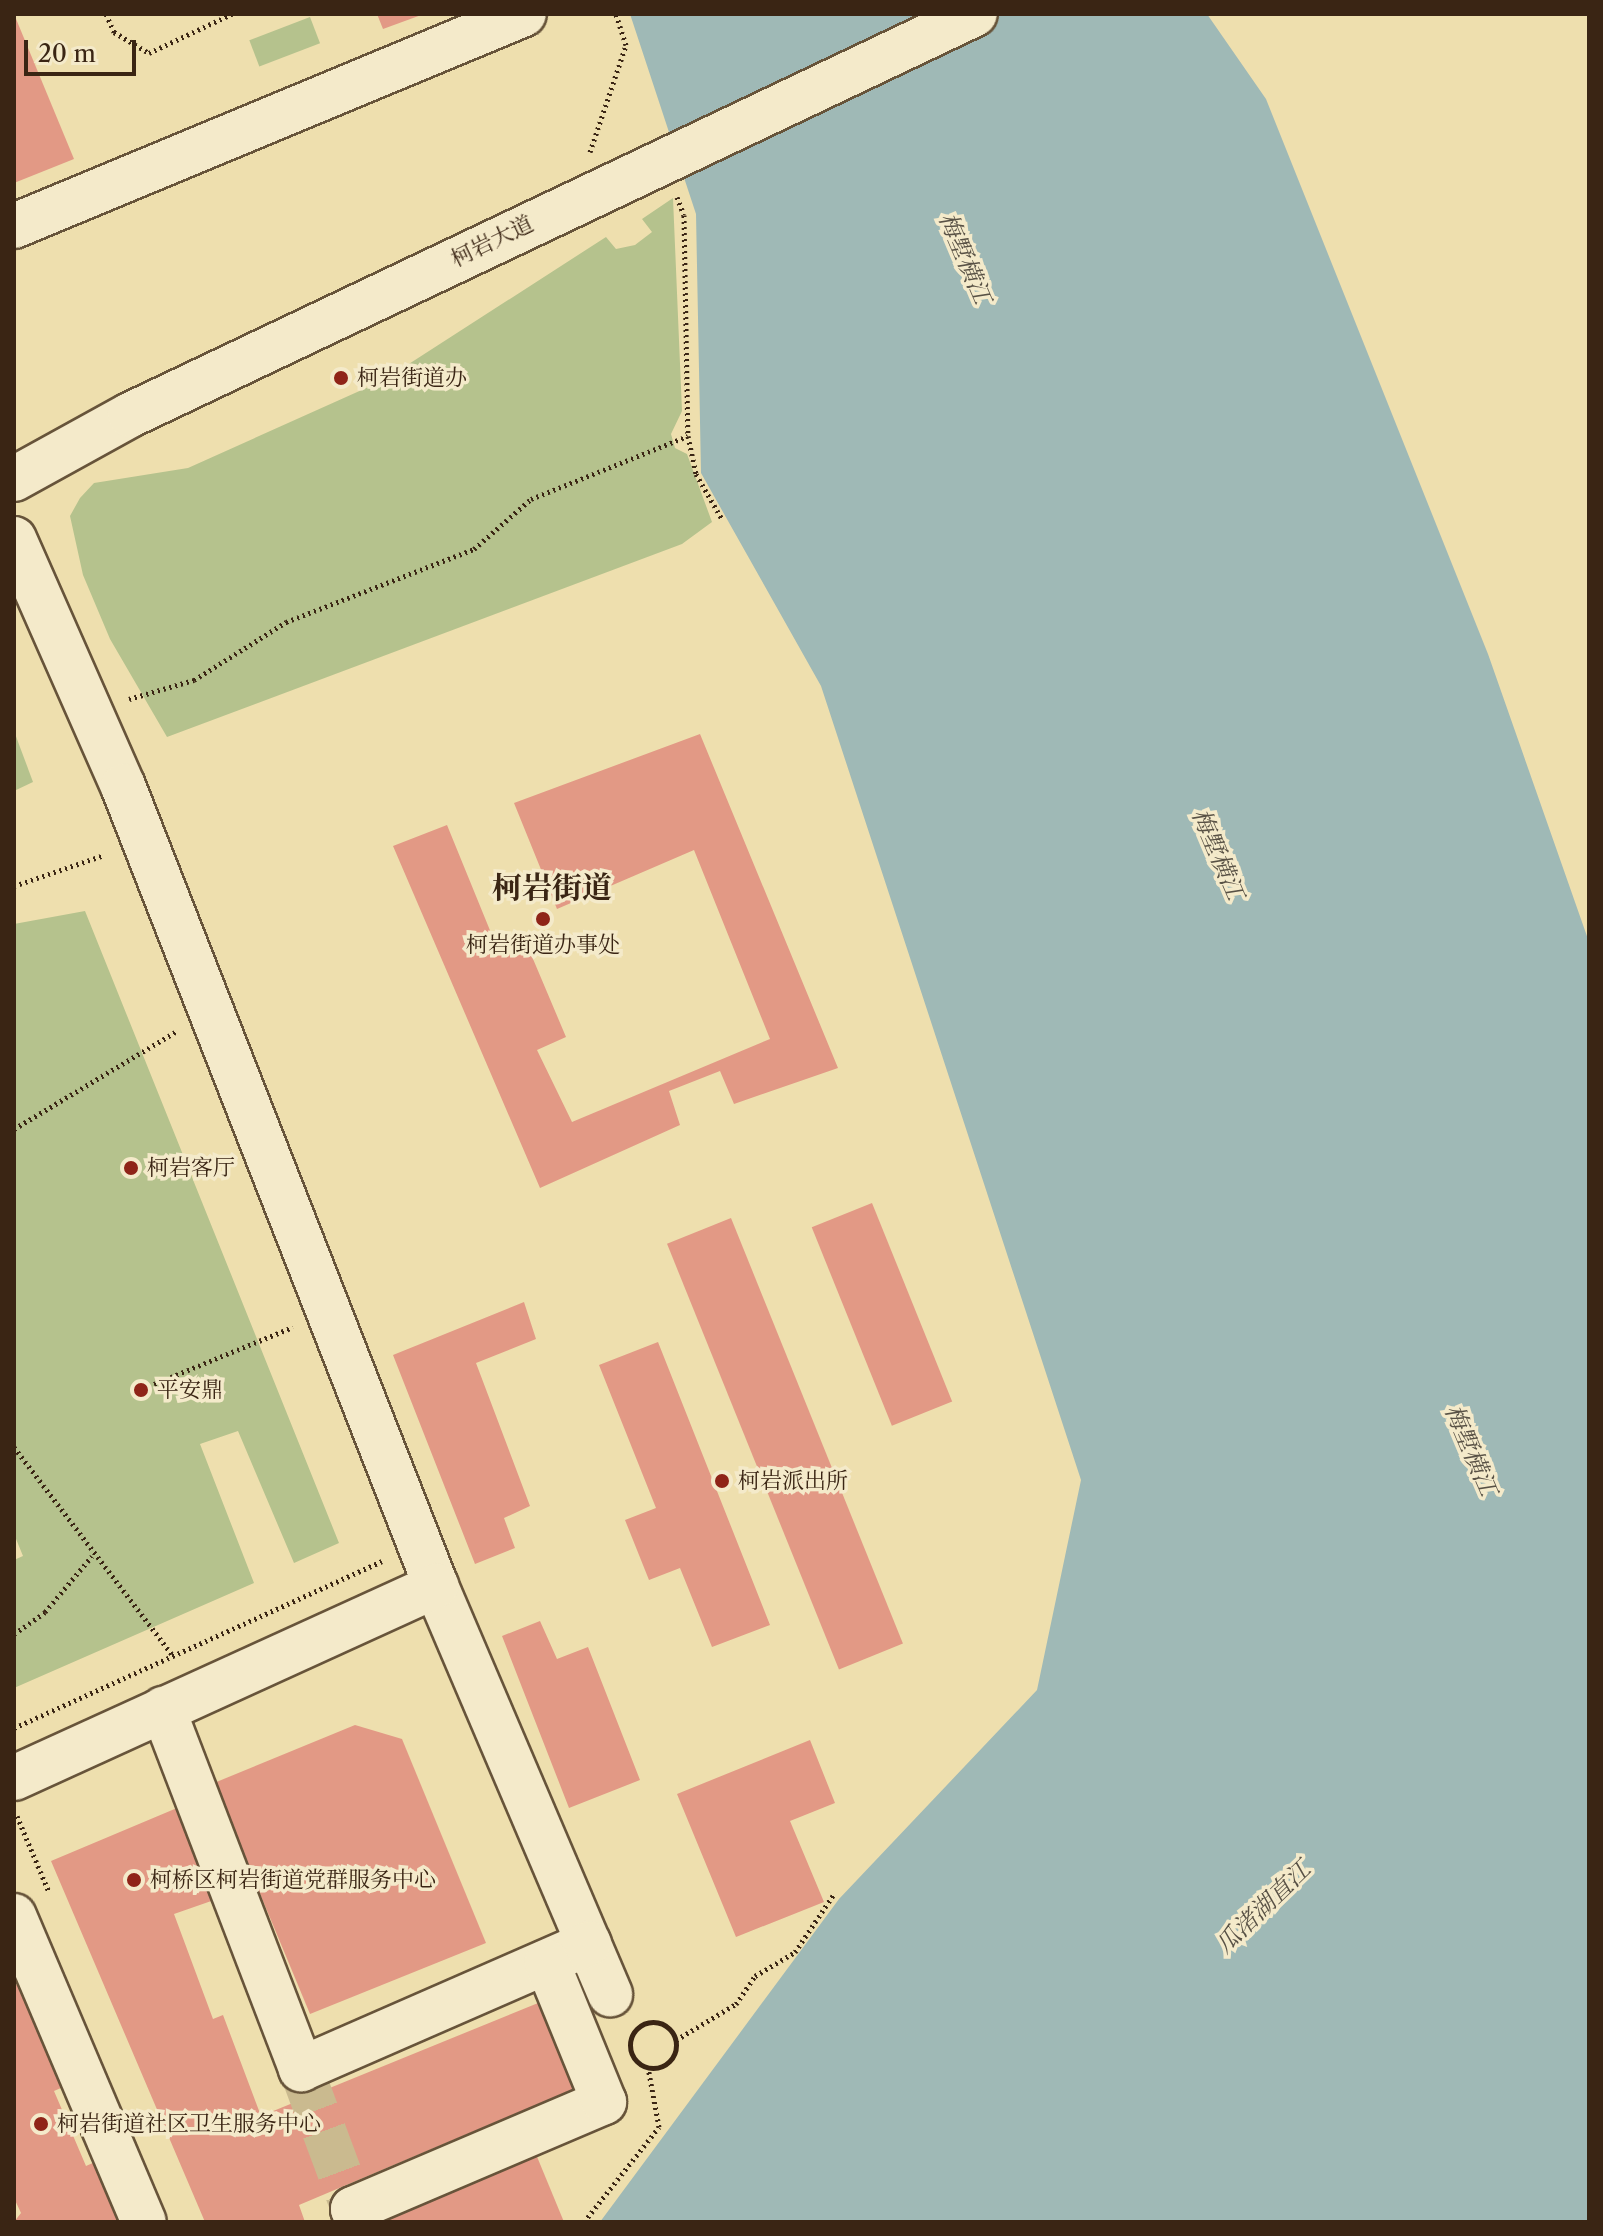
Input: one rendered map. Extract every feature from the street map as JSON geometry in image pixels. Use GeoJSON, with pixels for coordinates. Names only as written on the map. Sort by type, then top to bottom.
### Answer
{"type":"FeatureCollection","features":[{"type":"Feature","properties":{"kind":"street"},"geometry":{"type":"LineString","coordinates":[[14,226],[524,14]]}},
{"type":"Feature","properties":{"kind":"street","name":"柯岩大道"},"geometry":{"type":"LineString","coordinates":[[14,479],[574,202],[975,14]]}},
{"type":"Feature","properties":{"kind":"street"},"geometry":{"type":"LineString","coordinates":[[14,539],[90,711],[213,1010],[436,1586],[610,1994]]}},
{"type":"Feature","properties":{"kind":"street"},"geometry":{"type":"LineString","coordinates":[[14,1778],[436,1586]]}},
{"type":"Feature","properties":{"kind":"street"},"geometry":{"type":"LineString","coordinates":[[163,1709],[301,2069],[589,1943]]}},
{"type":"Feature","properties":{"kind":"street"},"geometry":{"type":"LineString","coordinates":[[14,1916],[144,2222]]}},
{"type":"Feature","properties":{"kind":"street"},"geometry":{"type":"LineString","coordinates":[[358,2222],[353,2209],[604,2102],[547,1962]]}},
{"type":"Feature","properties":{"kind":"path"},"geometry":{"type":"LineString","coordinates":[[106,14],[114,32],[149,53],[232,14]]}},
{"type":"Feature","properties":{"kind":"path"},"geometry":{"type":"LineString","coordinates":[[574,202],[626,45],[616,14]]}},
{"type":"Feature","properties":{"kind":"path"},"geometry":{"type":"LineString","coordinates":[[672,184],[684,215],[688,436],[696,474],[722,519]]}},
{"type":"Feature","properties":{"kind":"path"},"geometry":{"type":"LineString","coordinates":[[90,711],[194,680],[286,622],[474,549],[531,499],[688,436]]}},
{"type":"Feature","properties":{"kind":"path"},"geometry":{"type":"LineString","coordinates":[[14,886],[103,851],[108,865]]}},
{"type":"Feature","properties":{"kind":"path"},"geometry":{"type":"LineString","coordinates":[[14,1129],[213,1010]]}},
{"type":"Feature","properties":{"kind":"path"},"geometry":{"type":"LineString","coordinates":[[170,1018],[181,1047]]}},
{"type":"Feature","properties":{"kind":"path"},"geometry":{"type":"LineString","coordinates":[[288,1312],[299,1342]]}},
{"type":"Feature","properties":{"kind":"path"},"geometry":{"type":"LineString","coordinates":[[154,1384],[294,1327]]}},
{"type":"Feature","properties":{"kind":"path"},"geometry":{"type":"LineString","coordinates":[[14,1447],[92,1556],[173,1656]]}},
{"type":"Feature","properties":{"kind":"path"},"geometry":{"type":"LineString","coordinates":[[14,1728],[385,1560],[379,1546]]}},
{"type":"Feature","properties":{"kind":"path"},"geometry":{"type":"LineString","coordinates":[[14,1634],[45,1612],[92,1556]]}},
{"type":"Feature","properties":{"kind":"path"},"geometry":{"type":"LineString","coordinates":[[648,2067],[670,2061],[676,2040],[736,2004],[755,1976],[795,1952],[834,1894]]}},
{"type":"Feature","properties":{"kind":"path"},"geometry":{"type":"LineString","coordinates":[[584,2222],[659,2127],[648,2067],[631,2052],[634,2031],[662,2023],[676,2040]]}},
{"type":"Feature","properties":{"kind":"green space"},"geometry":{"type":"Polygon","coordinates":[[[310,17],[320,43],[259,66],[249,40],[310,17]]]}},
{"type":"Feature","properties":{"kind":"green space"},"geometry":{"type":"Polygon","coordinates":[[[673,198],[682,411],[671,434],[675,448],[687,454],[712,522],[682,544],[167,737],[110,639],[83,575],[70,516],[80,498],[94,483],[188,468],[384,380],[606,237],[616,249],[635,245],[652,232],[642,219],[673,198]]]}},
{"type":"Feature","properties":{"kind":"green space"},"geometry":{"type":"Polygon","coordinates":[[[14,731],[33,782],[14,791],[14,731]]]}},
{"type":"Feature","properties":{"kind":"green space","name":"柯岩客厅"},"geometry":{"type":"Polygon","coordinates":[[[85,911],[339,1543],[294,1563],[238,1431],[200,1444],[254,1583],[14,1688],[14,1560],[23,1556],[14,1534],[14,924],[85,911]]]}},
{"type":"Feature","properties":{"kind":"water"},"geometry":{"type":"Polygon","coordinates":[[[630,14],[1207,14],[1266,99],[1488,654],[1589,942],[1589,2222],[600,2222],[839,1899],[1037,1690],[1081,1480],[821,686],[701,473],[696,214],[630,14]]]}},
{"type":"Feature","properties":{"kind":"building"},"geometry":{"type":"Polygon","coordinates":[[[14,14],[74,159],[14,183],[14,14]]]}},
{"type":"Feature","properties":{"kind":"building"},"geometry":{"type":"Polygon","coordinates":[[[377,14],[424,14],[383,29],[377,14]]]}},
{"type":"Feature","properties":{"kind":"building"},"geometry":{"type":"Polygon","coordinates":[[[700,734],[838,1068],[734,1104],[720,1071],[669,1091],[680,1125],[540,1188],[393,846],[447,825],[498,950],[525,940],[566,1037],[537,1050],[572,1122],[770,1039],[694,850],[557,909],[514,803],[700,734]]]}},
{"type":"Feature","properties":{"kind":"building"},"geometry":{"type":"Polygon","coordinates":[[[872,1203],[952,1401],[892,1426],[812,1227],[872,1203]]]}},
{"type":"Feature","properties":{"kind":"building"},"geometry":{"type":"Polygon","coordinates":[[[731,1218],[903,1644],[839,1669],[667,1244],[731,1218]]]}},
{"type":"Feature","properties":{"kind":"building"},"geometry":{"type":"Polygon","coordinates":[[[524,1302],[536,1339],[476,1363],[530,1506],[504,1518],[515,1548],[475,1564],[393,1355],[524,1302]]]}},
{"type":"Feature","properties":{"kind":"building"},"geometry":{"type":"Polygon","coordinates":[[[658,1342],[770,1625],[712,1647],[680,1568],[649,1580],[625,1520],[656,1508],[599,1365],[658,1342]]]}},
{"type":"Feature","properties":{"kind":"building"},"geometry":{"type":"Polygon","coordinates":[[[540,1621],[557,1659],[588,1647],[640,1780],[569,1808],[502,1636],[540,1621]]]}},
{"type":"Feature","properties":{"kind":"building"},"geometry":{"type":"Polygon","coordinates":[[[355,1725],[402,1739],[486,1943],[310,2014],[214,1783],[355,1725]]]}},
{"type":"Feature","properties":{"kind":"building"},"geometry":{"type":"Polygon","coordinates":[[[810,1740],[835,1803],[790,1821],[824,1902],[736,1937],[677,1794],[810,1740]]]}},
{"type":"Feature","properties":{"kind":"building"},"geometry":{"type":"Polygon","coordinates":[[[177,1808],[217,1899],[174,1914],[213,2019],[223,2015],[261,2116],[543,2001],[576,2088],[299,2205],[305,2222],[205,2222],[51,1861],[177,1808]]]}},
{"type":"Feature","properties":{"kind":"building","name":"柯岩街道社区卫生服务中心"},"geometry":{"type":"Polygon","coordinates":[[[31,1979],[70,2084],[54,2091],[86,2166],[104,2158],[132,2222],[14,2222],[21,2213],[14,2198],[14,1986],[31,1979]]]}},
{"type":"Feature","properties":{"kind":"building"},"geometry":{"type":"Polygon","coordinates":[[[533,2147],[564,2222],[386,2222],[380,2207],[533,2147]]]}},
{"type":"Feature","properties":{"kind":"tunnel"},"geometry":{"type":"LineString","coordinates":[[301,2069],[353,2209]]}},
{"type":"Feature","properties":{"kind":"place","name":"柯岩街道办"},"geometry":{"type":"Point","coordinates":[341,378]}},
{"type":"Feature","properties":{"kind":"place","name":"柯岩街道办事处"},"geometry":{"type":"Point","coordinates":[543,919]}},
{"type":"Feature","properties":{"kind":"place","name":"柯岩客厅"},"geometry":{"type":"Point","coordinates":[131,1168]}},
{"type":"Feature","properties":{"kind":"place","name":"平安鼎"},"geometry":{"type":"Point","coordinates":[141,1390]}},
{"type":"Feature","properties":{"kind":"place","name":"柯岩派出所"},"geometry":{"type":"Point","coordinates":[722,1481]}},
{"type":"Feature","properties":{"kind":"place","name":"柯桥区柯岩街道党群服务中心"},"geometry":{"type":"Point","coordinates":[134,1880]}},
{"type":"Feature","properties":{"kind":"place","name":"柯岩街道社区卫生服务中心"},"geometry":{"type":"Point","coordinates":[41,2124]}},
{"type":"Feature","properties":{"kind":"district","name":"柯岩街道"},"geometry":{"type":"Point","coordinates":[552,888]}},
{"type":"Feature","properties":{"kind":"water label","name":"梅墅横江"},"geometry":{"type":"Point","coordinates":[965,258]}},
{"type":"Feature","properties":{"kind":"water label","name":"梅墅横江"},"geometry":{"type":"Point","coordinates":[1218,854]}},
{"type":"Feature","properties":{"kind":"water label","name":"梅墅横江"},"geometry":{"type":"Point","coordinates":[1471,1450]}},
{"type":"Feature","properties":{"kind":"water label","name":"瓜渚湖直江"},"geometry":{"type":"Point","coordinates":[1263,1907]}}]}
